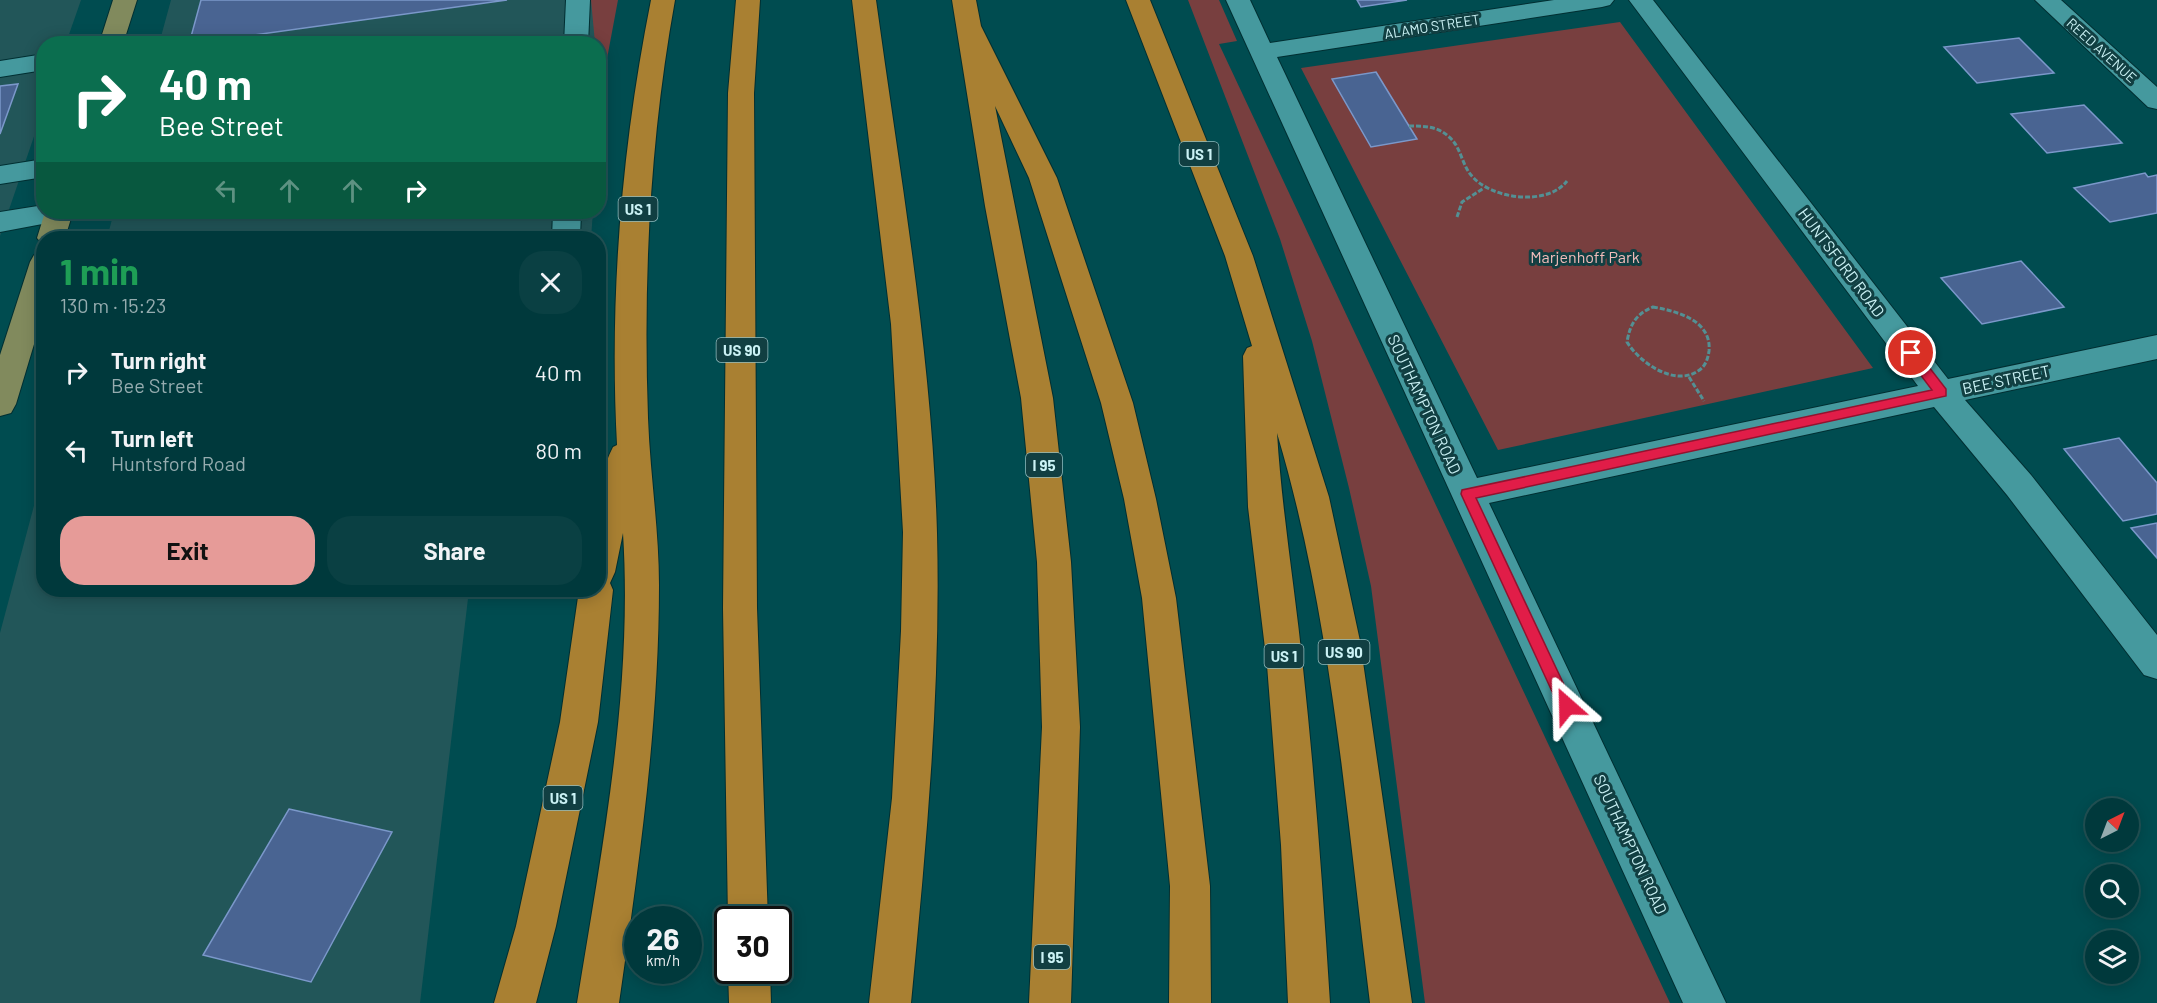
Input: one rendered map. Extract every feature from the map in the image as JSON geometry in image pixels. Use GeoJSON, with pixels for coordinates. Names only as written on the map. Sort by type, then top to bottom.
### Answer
{"type":"FeatureCollection","features":[{"type":"Feature","properties":{"kind":"highway","name":"US 1"},"geometry":{"type":"LineString","coordinates":[[606,536],[632,419],[634,258],[649,64],[663,0]]}},
{"type":"Feature","properties":{"kind":"highway","name":"US 90"},"geometry":{"type":"LineString","coordinates":[[748,0],[741,93],[740,608],[748,906]]}},
{"type":"Feature","properties":{"kind":"highway"},"geometry":{"type":"LineString","coordinates":[[864,0],[906,324],[920,532],[919,631],[911,798],[890,1003]]}},
{"type":"Feature","properties":{"kind":"highway","name":"US 1"},"geometry":{"type":"LineString","coordinates":[[1138,0],[1235,245],[1256,309],[1265,507],[1285,665],[1302,845],[1309,1003]]}},
{"type":"Feature","properties":{"kind":"highway"},"geometry":{"type":"LineString","coordinates":[[966,12],[1043,178],[1117,403],[1140,499],[1159,597],[1190,886],[1190,1003]]}},
{"type":"Feature","properties":{"kind":"highway","name":"I 95"},"geometry":{"type":"LineString","coordinates":[[966,12],[999,207],[1037,398],[1054,562],[1061,727],[1050,1003]]}},
{"type":"Feature","properties":{"kind":"highway","name":"US 90"},"geometry":{"type":"LineString","coordinates":[[1256,309],[1313,497],[1342,640],[1391,1003]]}},
{"type":"Feature","properties":{"kind":"highway"},"geometry":{"type":"LineString","coordinates":[[598,1003],[625,824],[638,702],[642,584],[632,419]]}},
{"type":"Feature","properties":{"kind":"highway","name":"US 1"},"geometry":{"type":"LineString","coordinates":[[514,1003],[536,926],[579,722],[595,597]]}},
{"type":"Feature","properties":{"kind":"highway"},"geometry":{"type":"LineString","coordinates":[[749,984],[750,1003]]}},
{"type":"Feature","properties":{"kind":"main road"},"geometry":{"type":"LineString","coordinates":[[114,36],[125,0]]}},
{"type":"Feature","properties":{"kind":"main road"},"geometry":{"type":"LineString","coordinates":[[0,404],[36,288]]}},
{"type":"Feature","properties":{"kind":"street"},"geometry":{"type":"LineString","coordinates":[[576,36],[578,0]]}},
{"type":"Feature","properties":{"kind":"street","name":"SOUTHAMPTON ROAD"},"geometry":{"type":"LineString","coordinates":[[1238,0],[1706,1003]]}},
{"type":"Feature","properties":{"kind":"street","name":"ALAMO STREET"},"geometry":{"type":"LineString","coordinates":[[1262,52],[1602,0]]}},
{"type":"Feature","properties":{"kind":"street","name":"HUNTSFORD ROAD"},"geometry":{"type":"LineString","coordinates":[[1641,0],[1941,393],[2019,484],[2157,663]]}},
{"type":"Feature","properties":{"kind":"street","name":"REED AVENUE"},"geometry":{"type":"LineString","coordinates":[[2047,0],[2157,101]]}},
{"type":"Feature","properties":{"kind":"street"},"geometry":{"type":"LineString","coordinates":[[0,69],[36,63]]}},
{"type":"Feature","properties":{"kind":"street"},"geometry":{"type":"LineString","coordinates":[[0,175],[36,169]]}},
{"type":"Feature","properties":{"kind":"street"},"geometry":{"type":"LineString","coordinates":[[0,222],[36,216]]}},
{"type":"Feature","properties":{"kind":"street","name":"BEE STREET"},"geometry":{"type":"LineString","coordinates":[[1467,494],[2157,347]]}},
{"type":"Feature","properties":{"kind":"path"},"geometry":{"type":"LineString","coordinates":[[1409,126],[1430,127],[1447,134],[1459,150],[1466,169],[1484,188],[1496,193],[1525,196],[1556,191],[1567,181]]}},
{"type":"Feature","properties":{"kind":"path"},"geometry":{"type":"LineString","coordinates":[[1457,217],[1459,205],[1464,198],[1484,188]]}},
{"type":"Feature","properties":{"kind":"path"},"geometry":{"type":"LineString","coordinates":[[1653,307],[1671,307],[1689,315],[1699,323],[1711,348],[1709,358],[1703,368],[1689,377],[1674,376],[1658,370],[1632,350],[1627,342],[1629,330],[1640,312],[1653,307]]}},
{"type":"Feature","properties":{"kind":"path"},"geometry":{"type":"LineString","coordinates":[[1689,377],[1704,401]]}},
{"type":"Feature","properties":{"kind":"shaded area"},"geometry":{"type":"Polygon","coordinates":[[[0,0],[81,0],[68,36],[36,36],[36,131],[0,236],[0,0]]]}},
{"type":"Feature","properties":{"kind":"shaded area"},"geometry":{"type":"Polygon","coordinates":[[[171,0],[606,0],[604,36],[161,36],[171,0]]]}},
{"type":"Feature","properties":{"kind":"shaded area"},"geometry":{"type":"Polygon","coordinates":[[[112,219],[592,219],[592,231],[109,231],[112,219]]]}},
{"type":"Feature","properties":{"kind":"shaded area"},"geometry":{"type":"Polygon","coordinates":[[[36,498],[36,597],[468,597],[420,1003],[0,1003],[0,633],[36,498]]]}},
{"type":"Feature","properties":{"kind":"green space"},"geometry":{"type":"Polygon","coordinates":[[[591,0],[618,0],[606,64],[606,36],[594,36],[591,0]]]}},
{"type":"Feature","properties":{"kind":"green space"},"geometry":{"type":"Polygon","coordinates":[[[1188,0],[1219,0],[1237,41],[1219,44],[1670,1003],[1425,1003],[1371,586],[1349,488],[1312,341],[1280,239],[1188,0]]]}},
{"type":"Feature","properties":{"kind":"green space","name":"Marjenhoff Park"},"geometry":{"type":"Polygon","coordinates":[[[1620,22],[1873,368],[1498,450],[1301,68],[1620,22]]]}},
{"type":"Feature","properties":{"kind":"building"},"geometry":{"type":"Polygon","coordinates":[[[201,0],[507,0],[247,36],[191,36],[201,0]]]}},
{"type":"Feature","properties":{"kind":"building"},"geometry":{"type":"Polygon","coordinates":[[[1357,0],[1407,0],[1361,7],[1357,0]]]}},
{"type":"Feature","properties":{"kind":"building"},"geometry":{"type":"Polygon","coordinates":[[[2019,38],[2054,73],[1977,83],[1944,47],[2019,38]]]}},
{"type":"Feature","properties":{"kind":"building"},"geometry":{"type":"Polygon","coordinates":[[[1376,72],[1417,139],[1371,147],[1332,79],[1376,72]]]}},
{"type":"Feature","properties":{"kind":"building"},"geometry":{"type":"Polygon","coordinates":[[[18,84],[0,134],[0,86],[18,84]]]}},
{"type":"Feature","properties":{"kind":"building"},"geometry":{"type":"Polygon","coordinates":[[[2084,105],[2122,143],[2047,153],[2011,114],[2084,105]]]}},
{"type":"Feature","properties":{"kind":"building"},"geometry":{"type":"Polygon","coordinates":[[[2145,173],[2148,177],[2157,175],[2157,213],[2110,222],[2074,188],[2145,173]]]}},
{"type":"Feature","properties":{"kind":"building"},"geometry":{"type":"Polygon","coordinates":[[[2021,261],[2064,307],[1982,324],[1941,278],[2021,261]]]}},
{"type":"Feature","properties":{"kind":"building"},"geometry":{"type":"Polygon","coordinates":[[[2119,438],[2157,483],[2157,514],[2123,521],[2064,449],[2119,438]]]}},
{"type":"Feature","properties":{"kind":"building"},"geometry":{"type":"Polygon","coordinates":[[[2157,523],[2157,558],[2131,528],[2157,523]]]}},
{"type":"Feature","properties":{"kind":"building"},"geometry":{"type":"Polygon","coordinates":[[[289,809],[392,832],[311,982],[203,955],[289,809]]]}},
{"type":"Feature","properties":{"kind":"route"},"geometry":{"type":"LineString","coordinates":[[1567,706],[1467,494],[1941,393],[1911,353]]}}]}
